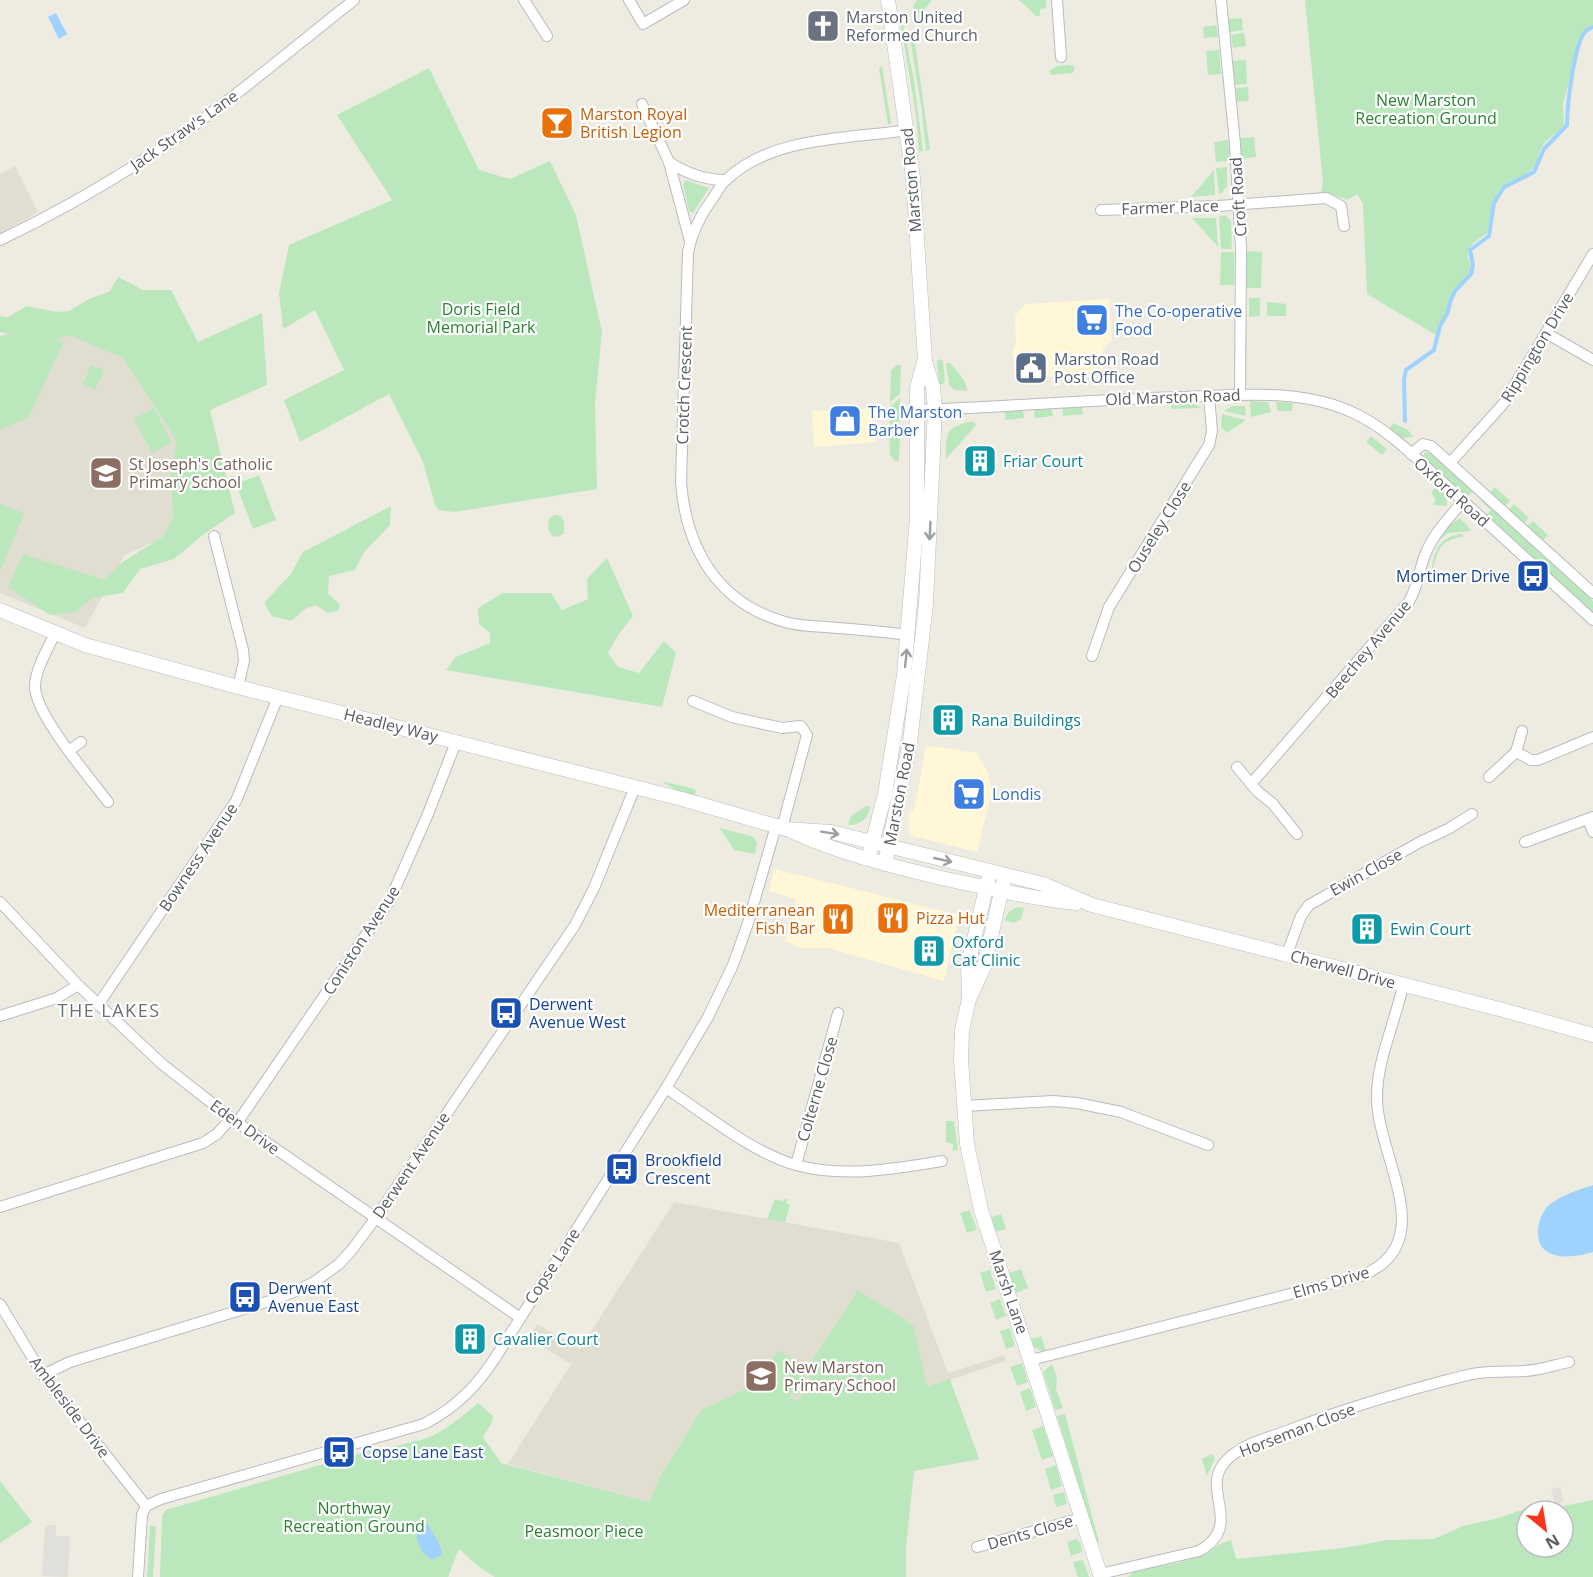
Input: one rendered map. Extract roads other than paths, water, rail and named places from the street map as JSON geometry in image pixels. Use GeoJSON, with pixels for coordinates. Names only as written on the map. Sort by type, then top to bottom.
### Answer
{"type":"FeatureCollection","features":[{"type":"Feature","properties":{"kind":"main road","name":"Marston Road"},"geometry":{"type":"LineString","coordinates":[[888,0],[908,130],[925,361],[933,387],[935,409],[926,603],[912,725],[889,847],[889,865]]}},
{"type":"Feature","properties":{"kind":"main road","name":"Marston Road"},"geometry":{"type":"LineString","coordinates":[[868,859],[882,806],[898,722],[911,602],[917,518],[917,388],[925,361]]}},
{"type":"Feature","properties":{"kind":"main road","name":"Headley Way"},"geometry":{"type":"LineString","coordinates":[[0,610],[55,633],[115,653],[238,687],[635,787],[781,827],[826,847],[889,865]]}},
{"type":"Feature","properties":{"kind":"main road","name":"Headley Way"},"geometry":{"type":"LineString","coordinates":[[781,827],[831,832],[889,847]]}},
{"type":"Feature","properties":{"kind":"main road","name":"Cherwell Drive"},"geometry":{"type":"LineString","coordinates":[[889,847],[1043,884],[1092,905]]}},
{"type":"Feature","properties":{"kind":"main road","name":"Cherwell Drive"},"geometry":{"type":"LineString","coordinates":[[889,865],[1029,897],[1092,905],[1593,1035]]}},
{"type":"Feature","properties":{"kind":"main road","name":"Marsh Lane"},"geometry":{"type":"LineString","coordinates":[[969,999],[968,965],[990,872]]}},
{"type":"Feature","properties":{"kind":"main road","name":"Marsh Lane"},"geometry":{"type":"LineString","coordinates":[[1005,875],[984,968],[969,999],[962,1030],[963,1106],[969,1154],[981,1210],[1101,1576]]}},
{"type":"Feature","properties":{"kind":"street","name":"Jack Straw's Lane"},"geometry":{"type":"LineString","coordinates":[[0,240],[141,162],[233,97],[354,0]]}},
{"type":"Feature","properties":{"kind":"street"},"geometry":{"type":"LineString","coordinates":[[524,0],[547,36]]}},
{"type":"Feature","properties":{"kind":"street"},"geometry":{"type":"LineString","coordinates":[[629,0],[643,24],[684,0]]}},
{"type":"Feature","properties":{"kind":"street"},"geometry":{"type":"LineString","coordinates":[[1057,0],[1061,57]]}},
{"type":"Feature","properties":{"kind":"street","name":"Croft Road"},"geometry":{"type":"LineString","coordinates":[[1221,0],[1239,204],[1242,272],[1240,394]]}},
{"type":"Feature","properties":{"kind":"street"},"geometry":{"type":"LineString","coordinates":[[642,104],[669,162],[690,241]]}},
{"type":"Feature","properties":{"kind":"street","name":"Crotch Crescent"},"geometry":{"type":"LineString","coordinates":[[908,130],[787,147],[767,154],[726,180],[708,204],[690,241],[687,265],[681,482],[683,506],[689,530],[699,554],[726,591],[758,611],[784,622],[908,634]]}},
{"type":"Feature","properties":{"kind":"street"},"geometry":{"type":"LineString","coordinates":[[669,162],[704,178],[726,180]]}},
{"type":"Feature","properties":{"kind":"street","name":"Farmer Place"},"geometry":{"type":"LineString","coordinates":[[1101,210],[1326,198],[1341,206],[1344,226]]}},
{"type":"Feature","properties":{"kind":"street","name":"Rippington Drive"},"geometry":{"type":"LineString","coordinates":[[1450,463],[1504,403],[1593,254]]}},
{"type":"Feature","properties":{"kind":"street"},"geometry":{"type":"LineString","coordinates":[[1546,333],[1593,360]]}},
{"type":"Feature","properties":{"kind":"street","name":"Old Marston Road"},"geometry":{"type":"LineString","coordinates":[[918,410],[1101,399],[1240,394],[1309,398],[1335,405],[1371,423],[1412,454]]}},
{"type":"Feature","properties":{"kind":"street","name":"Ouseley Close"},"geometry":{"type":"LineString","coordinates":[[1092,657],[1109,607],[1209,445],[1212,431],[1209,396]]}},
{"type":"Feature","properties":{"kind":"street","name":"Oxford Road"},"geometry":{"type":"LineString","coordinates":[[1593,593],[1450,463],[1426,444],[1417,448],[1412,454],[1593,620]]}},
{"type":"Feature","properties":{"kind":"street","name":"Beechey Avenue"},"geometry":{"type":"LineString","coordinates":[[1251,784],[1408,603],[1416,588],[1424,557],[1432,540],[1463,501]]}},
{"type":"Feature","properties":{"kind":"street"},"geometry":{"type":"LineString","coordinates":[[214,536],[243,650],[244,661],[238,687]]}},
{"type":"Feature","properties":{"kind":"street"},"geometry":{"type":"LineString","coordinates":[[911,602],[926,603]]}},
{"type":"Feature","properties":{"kind":"street"},"geometry":{"type":"LineString","coordinates":[[55,633],[36,677],[35,695],[49,723],[108,802]]}},
{"type":"Feature","properties":{"kind":"street","name":"Bowness Avenue"},"geometry":{"type":"LineString","coordinates":[[98,1005],[236,801],[278,697]]}},
{"type":"Feature","properties":{"kind":"street","name":"Copse Lane"},"geometry":{"type":"LineString","coordinates":[[146,1506],[161,1498],[424,1424],[461,1400],[482,1378],[666,1088],[708,1017],[733,965],[781,827],[807,735],[804,729],[801,726],[782,728],[732,717],[693,701]]}},
{"type":"Feature","properties":{"kind":"street","name":"Marston Road"},"geometry":{"type":"LineString","coordinates":[[898,722],[912,725]]}},
{"type":"Feature","properties":{"kind":"street"},"geometry":{"type":"LineString","coordinates":[[1489,777],[1516,752],[1522,731]]}},
{"type":"Feature","properties":{"kind":"street"},"geometry":{"type":"LineString","coordinates":[[1516,752],[1531,760],[1538,760],[1593,737]]}},
{"type":"Feature","properties":{"kind":"street"},"geometry":{"type":"LineString","coordinates":[[70,750],[81,742]]}},
{"type":"Feature","properties":{"kind":"street","name":"Coniston Avenue"},"geometry":{"type":"LineString","coordinates":[[0,1207],[203,1143],[213,1138],[234,1120],[390,900],[420,833],[456,742]]}},
{"type":"Feature","properties":{"kind":"street"},"geometry":{"type":"LineString","coordinates":[[1237,767],[1251,784],[1273,804],[1297,834]]}},
{"type":"Feature","properties":{"kind":"street","name":"Derwent Avenue"},"geometry":{"type":"LineString","coordinates":[[43,1375],[70,1362],[273,1300],[314,1282],[339,1264],[375,1219],[580,916],[594,888],[635,787]]}},
{"type":"Feature","properties":{"kind":"street","name":"Ewin Close"},"geometry":{"type":"LineString","coordinates":[[1287,954],[1300,916],[1309,905],[1472,814]]}},
{"type":"Feature","properties":{"kind":"street"},"geometry":{"type":"LineString","coordinates":[[1525,842],[1590,818],[1593,832]]}},
{"type":"Feature","properties":{"kind":"street","name":"Eden Drive"},"geometry":{"type":"LineString","coordinates":[[0,902],[98,1005],[162,1064],[234,1120],[519,1317]]}},
{"type":"Feature","properties":{"kind":"street"},"geometry":{"type":"LineString","coordinates":[[0,1016],[57,998],[78,985]]}},
{"type":"Feature","properties":{"kind":"street","name":"Elms Drive"},"geometry":{"type":"LineString","coordinates":[[1031,1360],[1361,1276],[1376,1269],[1389,1258],[1397,1245],[1403,1222],[1377,1098],[1382,1065],[1403,985]]}},
{"type":"Feature","properties":{"kind":"street","name":"Colterne Close"},"geometry":{"type":"LineString","coordinates":[[796,1165],[838,1013]]}},
{"type":"Feature","properties":{"kind":"street"},"geometry":{"type":"LineString","coordinates":[[666,1088],[743,1139],[796,1165],[849,1171],[942,1161]]}},
{"type":"Feature","properties":{"kind":"street"},"geometry":{"type":"LineString","coordinates":[[963,1106],[1053,1101],[1077,1103],[1122,1112],[1208,1144]]}},
{"type":"Feature","properties":{"kind":"street","name":"Ambleside Drive"},"geometry":{"type":"LineString","coordinates":[[0,1304],[43,1375],[146,1506]]}},
{"type":"Feature","properties":{"kind":"street","name":"Horseman Close"},"geometry":{"type":"LineString","coordinates":[[1101,1576],[1207,1547],[1217,1534],[1222,1521],[1215,1484],[1219,1472],[1232,1455],[1252,1444],[1367,1403],[1458,1377],[1495,1371],[1527,1371],[1569,1362]]}},
{"type":"Feature","properties":{"kind":"street"},"geometry":{"type":"LineString","coordinates":[[138,1577],[142,1515],[146,1506]]}},
{"type":"Feature","properties":{"kind":"street","name":"Dents Close"},"geometry":{"type":"LineString","coordinates":[[977,1547],[1082,1518]]}},
{"type":"Feature","properties":{"kind":"water"},"geometry":{"type":"Polygon","coordinates":[[[56,13],[67,34],[59,39],[48,17],[56,13]]]}},
{"type":"Feature","properties":{"kind":"water"},"geometry":{"type":"Polygon","coordinates":[[[1593,1185],[1593,1252],[1565,1256],[1548,1252],[1542,1247],[1538,1228],[1547,1207],[1562,1197],[1593,1185]]]}},
{"type":"Feature","properties":{"kind":"water"},"geometry":{"type":"Polygon","coordinates":[[[419,1524],[428,1525],[440,1545],[442,1554],[437,1558],[431,1559],[421,1548],[417,1539],[419,1524]]]}},
{"type":"Feature","properties":{"kind":"waterway"},"geometry":{"type":"LineString","coordinates":[[1405,421],[1404,379],[1406,370],[1434,350],[1440,326],[1455,291],[1471,274],[1473,265],[1470,250],[1489,236],[1494,203],[1504,187],[1534,172],[1544,149],[1567,125],[1574,62],[1581,39],[1585,32],[1593,27]]}},
{"type":"Feature","properties":{"kind":"place","name":"Marston United Reformed Church"},"geometry":{"type":"Point","coordinates":[823,26]}},
{"type":"Feature","properties":{"kind":"place","name":"Marston Royal British Legion"},"geometry":{"type":"Point","coordinates":[557,123]}},
{"type":"Feature","properties":{"kind":"place","name":"The Co-operative Food"},"geometry":{"type":"Point","coordinates":[1092,320]}},
{"type":"Feature","properties":{"kind":"place","name":"Marston Road Post Office"},"geometry":{"type":"Point","coordinates":[1031,368]}},
{"type":"Feature","properties":{"kind":"place","name":"The Marston Barber"},"geometry":{"type":"Point","coordinates":[845,421]}},
{"type":"Feature","properties":{"kind":"place","name":"Friar Court"},"geometry":{"type":"Point","coordinates":[980,461]}},
{"type":"Feature","properties":{"kind":"place","name":"St Joseph's Catholic Primary School"},"geometry":{"type":"Point","coordinates":[106,473]}},
{"type":"Feature","properties":{"kind":"place","name":"Mortimer Drive"},"geometry":{"type":"Point","coordinates":[1533,576]}},
{"type":"Feature","properties":{"kind":"place","name":"Rana Buildings"},"geometry":{"type":"Point","coordinates":[948,720]}},
{"type":"Feature","properties":{"kind":"place","name":"Londis"},"geometry":{"type":"Point","coordinates":[969,794]}},
{"type":"Feature","properties":{"kind":"place","name":"Pizza Hut"},"geometry":{"type":"Point","coordinates":[893,918]}},
{"type":"Feature","properties":{"kind":"place","name":"Mediterranean Fish Bar"},"geometry":{"type":"Point","coordinates":[838,919]}},
{"type":"Feature","properties":{"kind":"place","name":"Ewin Court"},"geometry":{"type":"Point","coordinates":[1367,929]}},
{"type":"Feature","properties":{"kind":"place","name":"Oxford Cat Clinic"},"geometry":{"type":"Point","coordinates":[929,951]}},
{"type":"Feature","properties":{"kind":"place","name":"Derwent Avenue West"},"geometry":{"type":"Point","coordinates":[506,1013]}},
{"type":"Feature","properties":{"kind":"place","name":"Brookfield Crescent"},"geometry":{"type":"Point","coordinates":[622,1169]}},
{"type":"Feature","properties":{"kind":"place","name":"Derwent Avenue East"},"geometry":{"type":"Point","coordinates":[245,1297]}},
{"type":"Feature","properties":{"kind":"place","name":"Cavalier Court"},"geometry":{"type":"Point","coordinates":[470,1339]}},
{"type":"Feature","properties":{"kind":"place","name":"New Marston Primary School"},"geometry":{"type":"Point","coordinates":[761,1376]}},
{"type":"Feature","properties":{"kind":"place","name":"Copse Lane East"},"geometry":{"type":"Point","coordinates":[339,1452]}},
{"type":"Feature","properties":{"kind":"district","name":"THE LAKES"},"geometry":{"type":"Point","coordinates":[109,1011]}},
{"type":"Feature","properties":{"kind":"park label","name":"New Marston Recreation Ground"},"geometry":{"type":"Point","coordinates":[1426,109]}},
{"type":"Feature","properties":{"kind":"park label","name":"Doris Field Memorial Park"},"geometry":{"type":"Point","coordinates":[481,318]}},
{"type":"Feature","properties":{"kind":"park label","name":"Northway Recreation Ground"},"geometry":{"type":"Point","coordinates":[354,1517]}},
{"type":"Feature","properties":{"kind":"park label","name":"Peasmoor Piece"},"geometry":{"type":"Point","coordinates":[584,1531]}}]}
